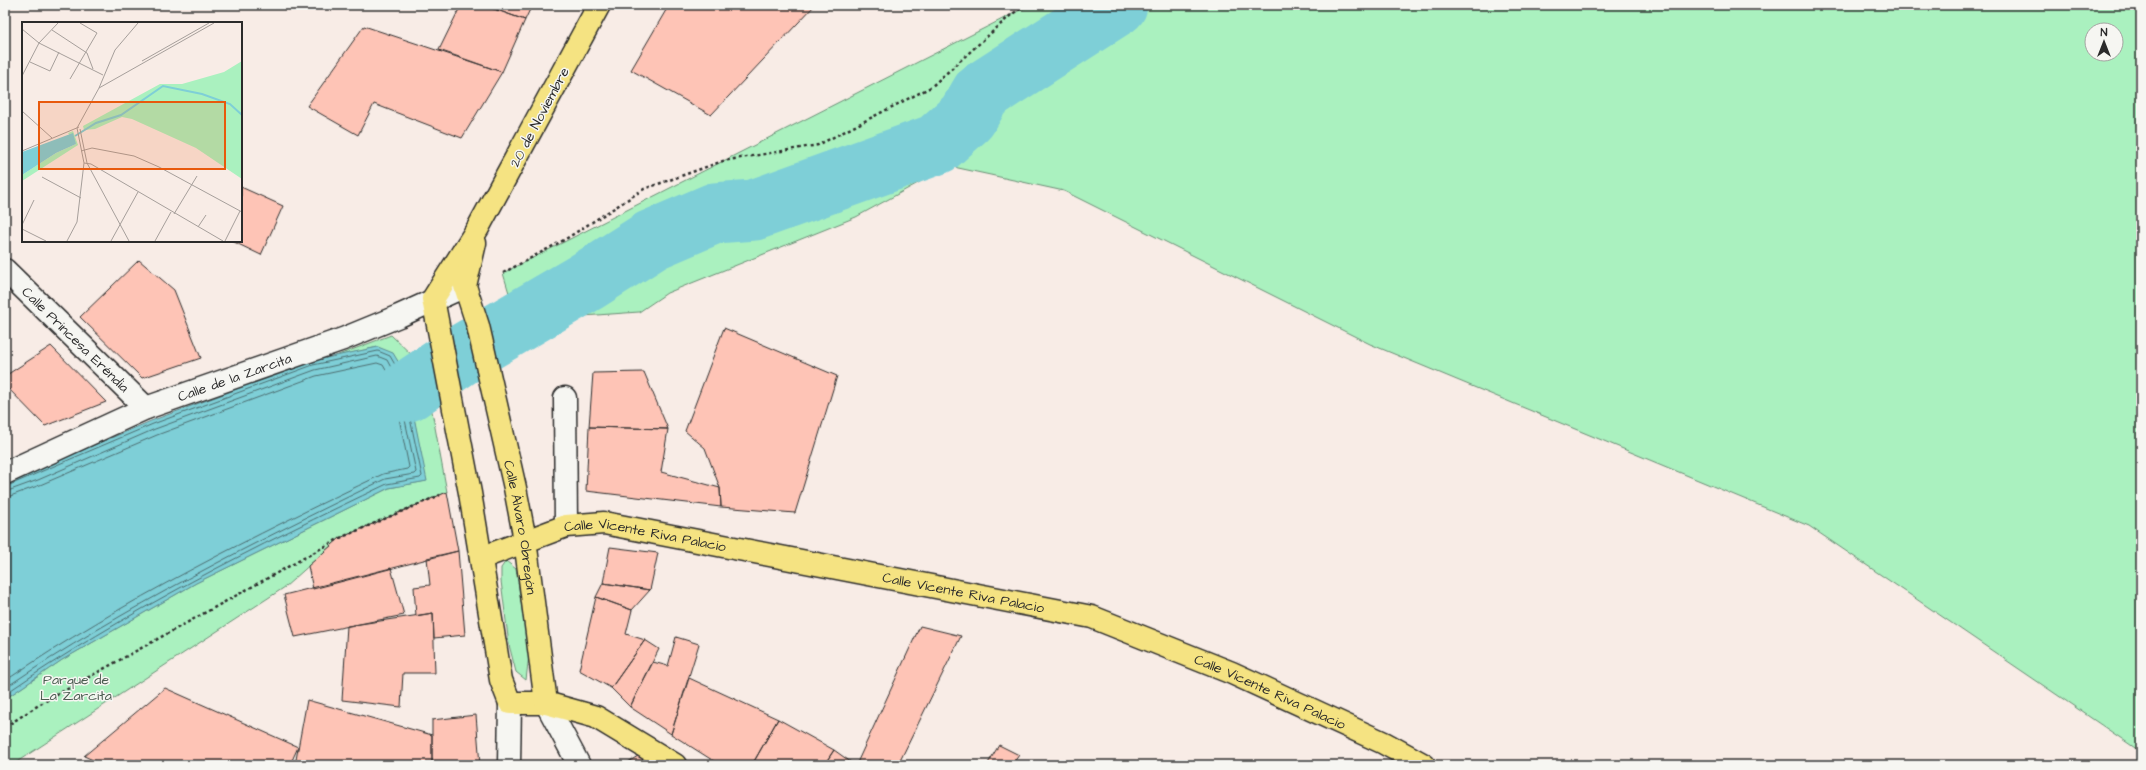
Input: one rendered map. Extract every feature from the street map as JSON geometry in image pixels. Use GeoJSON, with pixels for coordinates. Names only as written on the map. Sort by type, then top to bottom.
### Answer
{"type":"FeatureCollection","features":[{"type":"Feature","properties":{"kind":"main road","name":"20 de Noviembre"},"geometry":{"type":"LineString","coordinates":[[478,228],[599,5]]}},
{"type":"Feature","properties":{"kind":"main road"},"geometry":{"type":"LineString","coordinates":[[465,286],[478,228]]}},
{"type":"Feature","properties":{"kind":"main road"},"geometry":{"type":"LineString","coordinates":[[478,228],[434,299],[470,493],[501,680],[510,703],[546,703],[596,718],[675,765]]}},
{"type":"Feature","properties":{"kind":"main road","name":"Calle Álvaro Obregón"},"geometry":{"type":"LineString","coordinates":[[465,286],[478,326],[515,488],[525,540],[546,703]]}},
{"type":"Feature","properties":{"kind":"main road","name":"Calle Vicente Riva Palacio"},"geometry":{"type":"LineString","coordinates":[[481,558],[525,540],[566,526],[604,523],[1092,617],[1232,672],[1384,743],[1424,765]]}},
{"type":"Feature","properties":{"kind":"street","name":"Calle Princesa Eréndia"},"geometry":{"type":"LineString","coordinates":[[5,270],[146,408]]}},
{"type":"Feature","properties":{"kind":"street","name":"Calle de la Zarcita"},"geometry":{"type":"LineString","coordinates":[[5,473],[146,408],[343,339],[399,316],[465,286]]}},
{"type":"Feature","properties":{"kind":"street"},"geometry":{"type":"LineString","coordinates":[[565,398],[566,526]]}},
{"type":"Feature","properties":{"kind":"street"},"geometry":{"type":"LineString","coordinates":[[509,765],[510,703]]}},
{"type":"Feature","properties":{"kind":"street","name":"Calle Álvaro Obregón"},"geometry":{"type":"LineString","coordinates":[[546,703],[579,765]]}},
{"type":"Feature","properties":{"kind":"path"},"geometry":{"type":"LineString","coordinates":[[503,273],[564,240],[644,189],[723,162],[818,145],[931,87],[1011,15],[1025,5]]}},
{"type":"Feature","properties":{"kind":"path"},"geometry":{"type":"LineString","coordinates":[[5,727],[42,703],[340,538],[447,492]]}},
{"type":"Feature","properties":{"kind":"green space"},"geometry":{"type":"Polygon","coordinates":[[[1030,5],[2141,5],[2141,752],[1809,526],[1370,344],[1064,191],[949,166],[856,217],[667,293],[639,312],[569,317],[518,323],[503,273],[1030,5]]]}},
{"type":"Feature","properties":{"kind":"green space","name":"Parque de La Zarcita"},"geometry":{"type":"Polygon","coordinates":[[[391,335],[416,359],[429,395],[447,492],[340,538],[285,587],[12,765],[5,765],[5,699],[62,660],[196,583],[389,488],[426,481],[405,373],[378,347],[333,357],[391,335]]]}},
{"type":"Feature","properties":{"kind":"green space"},"geometry":{"type":"Polygon","coordinates":[[[506,561],[516,569],[529,655],[526,680],[516,672],[509,645],[501,581],[501,568],[506,561]]]}},
{"type":"Feature","properties":{"kind":"water"},"geometry":{"type":"Polygon","coordinates":[[[378,347],[393,353],[405,373],[427,481],[389,488],[196,583],[62,660],[5,699],[5,483],[151,421],[312,361],[378,347]]]}},
{"type":"Feature","properties":{"kind":"building"},"geometry":{"type":"Polygon","coordinates":[[[461,5],[483,5],[525,20],[502,72],[439,50],[461,5]]]}},
{"type":"Feature","properties":{"kind":"building"},"geometry":{"type":"Polygon","coordinates":[[[483,5],[532,5],[525,20],[483,5]]]}},
{"type":"Feature","properties":{"kind":"building"},"geometry":{"type":"Polygon","coordinates":[[[669,5],[815,5],[711,115],[631,70],[669,5]]]}},
{"type":"Feature","properties":{"kind":"building"},"geometry":{"type":"Polygon","coordinates":[[[364,26],[502,72],[462,138],[374,104],[358,135],[307,106],[364,26]]]}},
{"type":"Feature","properties":{"kind":"building"},"geometry":{"type":"Polygon","coordinates":[[[242,187],[283,206],[261,255],[234,242],[242,242],[242,187]]]}},
{"type":"Feature","properties":{"kind":"building"},"geometry":{"type":"Polygon","coordinates":[[[139,260],[174,290],[201,358],[142,378],[80,317],[139,260]]]}},
{"type":"Feature","properties":{"kind":"building"},"geometry":{"type":"Polygon","coordinates":[[[724,328],[837,376],[795,513],[721,507],[720,488],[705,448],[685,431],[724,328]]]}},
{"type":"Feature","properties":{"kind":"building"},"geometry":{"type":"Polygon","coordinates":[[[51,346],[106,402],[45,426],[5,385],[5,376],[51,346]]]}},
{"type":"Feature","properties":{"kind":"building"},"geometry":{"type":"Polygon","coordinates":[[[644,372],[668,429],[589,427],[593,373],[644,372]]]}},
{"type":"Feature","properties":{"kind":"building"},"geometry":{"type":"Polygon","coordinates":[[[589,427],[668,429],[661,472],[720,488],[721,507],[586,491],[589,427]]]}},
{"type":"Feature","properties":{"kind":"building"},"geometry":{"type":"Polygon","coordinates":[[[447,492],[458,551],[313,589],[308,566],[340,538],[447,492]]]}},
{"type":"Feature","properties":{"kind":"building"},"geometry":{"type":"Polygon","coordinates":[[[610,547],[658,553],[650,590],[603,583],[610,547]]]}},
{"type":"Feature","properties":{"kind":"building"},"geometry":{"type":"Polygon","coordinates":[[[458,551],[465,635],[434,638],[433,613],[416,616],[414,587],[430,585],[427,558],[458,551]]]}},
{"type":"Feature","properties":{"kind":"building"},"geometry":{"type":"Polygon","coordinates":[[[391,568],[404,615],[295,637],[284,595],[391,568]]]}},
{"type":"Feature","properties":{"kind":"building"},"geometry":{"type":"Polygon","coordinates":[[[603,583],[650,590],[632,610],[596,597],[603,583]]]}},
{"type":"Feature","properties":{"kind":"building"},"geometry":{"type":"Polygon","coordinates":[[[596,597],[632,610],[626,634],[645,640],[611,688],[579,670],[596,597]]]}},
{"type":"Feature","properties":{"kind":"building"},"geometry":{"type":"Polygon","coordinates":[[[433,613],[435,673],[403,673],[401,707],[342,700],[347,626],[433,613]]]}},
{"type":"Feature","properties":{"kind":"building"},"geometry":{"type":"Polygon","coordinates":[[[920,626],[961,636],[898,765],[856,765],[920,626]]]}},
{"type":"Feature","properties":{"kind":"building"},"geometry":{"type":"Polygon","coordinates":[[[676,637],[699,644],[671,734],[630,707],[653,662],[668,666],[676,637]]]}},
{"type":"Feature","properties":{"kind":"building"},"geometry":{"type":"Polygon","coordinates":[[[645,640],[659,649],[630,707],[611,688],[645,640]]]}},
{"type":"Feature","properties":{"kind":"building"},"geometry":{"type":"Polygon","coordinates":[[[689,678],[778,719],[752,765],[720,765],[671,734],[689,678]]]}},
{"type":"Feature","properties":{"kind":"building"},"geometry":{"type":"Polygon","coordinates":[[[165,688],[298,747],[290,765],[104,765],[84,756],[165,688]]]}},
{"type":"Feature","properties":{"kind":"building"},"geometry":{"type":"Polygon","coordinates":[[[307,700],[432,735],[432,763],[480,765],[295,765],[307,700]]]}},
{"type":"Feature","properties":{"kind":"building"},"geometry":{"type":"Polygon","coordinates":[[[476,715],[480,765],[432,763],[432,720],[476,715]]]}},
{"type":"Feature","properties":{"kind":"building"},"geometry":{"type":"Polygon","coordinates":[[[778,719],[834,750],[824,765],[752,765],[778,719]]]}},
{"type":"Feature","properties":{"kind":"building"},"geometry":{"type":"Polygon","coordinates":[[[999,745],[1019,755],[1012,765],[987,765],[999,745]]]}},
{"type":"Feature","properties":{"kind":"building"},"geometry":{"type":"Polygon","coordinates":[[[834,750],[855,765],[824,765],[834,750]]]}},
{"type":"Feature","properties":{"kind":"building"},"geometry":{"type":"Polygon","coordinates":[[[643,753],[660,765],[623,765],[643,753]]]}},
{"type":"Feature","properties":{"kind":"waterway"},"geometry":{"type":"LineString","coordinates":[[408,391],[463,354],[586,282],[652,240],[715,213],[754,210],[937,144],[967,117],[982,92],[1117,5]]}}]}
